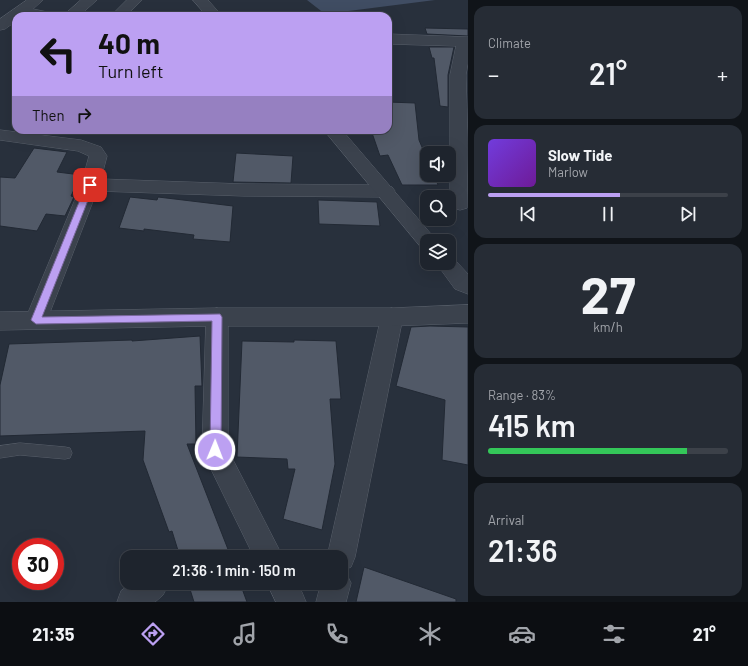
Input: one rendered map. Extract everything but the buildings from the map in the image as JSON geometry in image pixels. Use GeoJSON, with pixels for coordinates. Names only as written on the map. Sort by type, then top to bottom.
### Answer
{"type":"FeatureCollection","features":[{"type":"Feature","properties":{"kind":"street"},"geometry":{"type":"LineString","coordinates":[[22,12],[36,0]]}},
{"type":"Feature","properties":{"kind":"street"},"geometry":{"type":"LineString","coordinates":[[75,12],[90,0]]}},
{"type":"Feature","properties":{"kind":"street"},"geometry":{"type":"LineString","coordinates":[[122,12],[135,0]]}},
{"type":"Feature","properties":{"kind":"street"},"geometry":{"type":"LineString","coordinates":[[200,0],[212,12]]}},
{"type":"Feature","properties":{"kind":"street"},"geometry":{"type":"LineString","coordinates":[[0,26],[12,18]]}},
{"type":"Feature","properties":{"kind":"street"},"geometry":{"type":"LineString","coordinates":[[392,39],[464,46],[458,75],[460,203]]}},
{"type":"Feature","properties":{"kind":"street"},"geometry":{"type":"LineString","coordinates":[[336,134],[422,234]]}},
{"type":"Feature","properties":{"kind":"street"},"geometry":{"type":"LineString","coordinates":[[0,136],[81,146],[95,151],[98,156],[90,185],[36,320]]}},
{"type":"Feature","properties":{"kind":"street"},"geometry":{"type":"LineString","coordinates":[[90,185],[252,190],[385,191]]}},
{"type":"Feature","properties":{"kind":"street"},"geometry":{"type":"LineString","coordinates":[[452,270],[463,283],[468,286]]}},
{"type":"Feature","properties":{"kind":"street"},"geometry":{"type":"LineString","coordinates":[[0,321],[217,317],[392,317],[468,314]]}},
{"type":"Feature","properties":{"kind":"street"},"geometry":{"type":"LineString","coordinates":[[217,317],[215,450],[265,550]]}},
{"type":"Feature","properties":{"kind":"street"},"geometry":{"type":"LineString","coordinates":[[342,550],[392,317]]}},
{"type":"Feature","properties":{"kind":"street"},"geometry":{"type":"LineString","coordinates":[[285,590],[291,602]]}},
{"type":"Feature","properties":{"kind":"street"},"geometry":{"type":"LineString","coordinates":[[332,602],[335,590]]}},
{"type":"Feature","properties":{"kind":"lane"},"geometry":{"type":"LineString","coordinates":[[0,452],[20,449],[65,453]]}},
{"type":"Feature","properties":{"kind":"water"},"geometry":{"type":"Polygon","coordinates":[[[307,0],[435,0],[341,12],[322,12],[307,0]]]}},
{"type":"Feature","properties":{"kind":"route"},"geometry":{"type":"LineString","coordinates":[[90,185],[36,320],[217,317],[215,450]]}}]}
